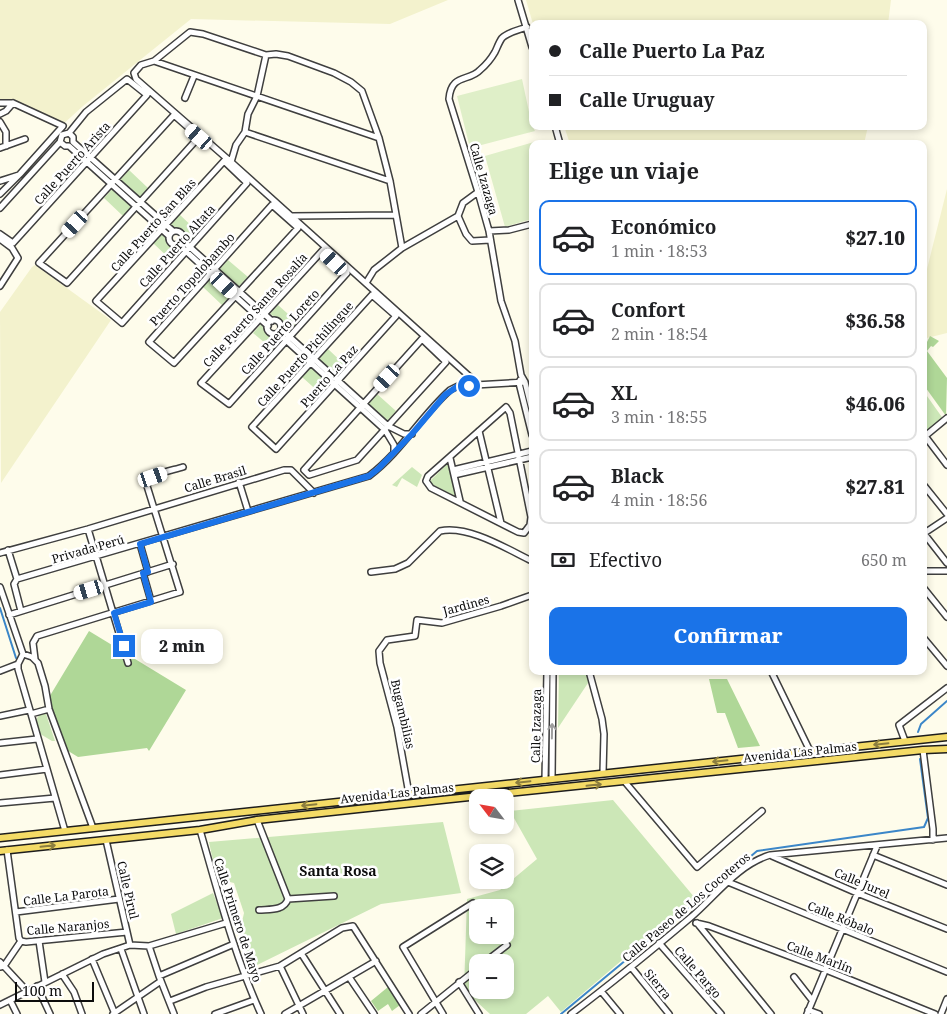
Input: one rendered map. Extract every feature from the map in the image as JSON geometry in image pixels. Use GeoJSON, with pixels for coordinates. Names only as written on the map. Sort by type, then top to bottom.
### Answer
{"type":"FeatureCollection","features":[{"type":"Feature","properties":{"kind":"main road","name":"Avenida Las Palmas"},"geometry":{"type":"LineString","coordinates":[[0,838],[947,737]]}},
{"type":"Feature","properties":{"kind":"main road","name":"Avenida Las Palmas"},"geometry":{"type":"LineString","coordinates":[[4,851],[200,830],[257,820],[923,750],[947,750]]}},
{"type":"Feature","properties":{"kind":"street"},"geometry":{"type":"LineString","coordinates":[[518,0],[529,35]]}},
{"type":"Feature","properties":{"kind":"street","name":"Calle Izazaga"},"geometry":{"type":"LineString","coordinates":[[527,27],[509,33],[502,38],[492,56],[476,75],[460,78],[450,92],[449,99],[489,231],[501,300],[515,341],[529,419]]}},
{"type":"Feature","properties":{"kind":"street"},"geometry":{"type":"LineString","coordinates":[[402,248],[390,181],[379,138],[362,91],[351,82],[334,73],[288,56],[276,54],[266,56],[202,34],[190,32],[154,61],[141,65],[134,73],[136,79],[479,385]]}},
{"type":"Feature","properties":{"kind":"street"},"geometry":{"type":"LineString","coordinates":[[231,162],[236,145],[245,132],[248,114],[257,96],[266,56]]}},
{"type":"Feature","properties":{"kind":"street"},"geometry":{"type":"LineString","coordinates":[[154,61],[379,138]]}},
{"type":"Feature","properties":{"kind":"street"},"geometry":{"type":"LineString","coordinates":[[185,98],[194,76]]}},
{"type":"Feature","properties":{"kind":"street","name":"Calle Puerto Arista"},"geometry":{"type":"LineString","coordinates":[[0,234],[13,243],[147,96],[127,79],[86,112],[69,133]]}},
{"type":"Feature","properties":{"kind":"street"},"geometry":{"type":"LineString","coordinates":[[0,103],[12,103],[63,126],[0,194]]}},
{"type":"Feature","properties":{"kind":"street"},"geometry":{"type":"LineString","coordinates":[[0,114],[6,111],[12,103]]}},
{"type":"Feature","properties":{"kind":"street"},"geometry":{"type":"LineString","coordinates":[[174,115],[199,137],[138,204],[67,283],[39,263],[174,115]]}},
{"type":"Feature","properties":{"kind":"street"},"geometry":{"type":"LineString","coordinates":[[0,122],[6,132],[3,147]]}},
{"type":"Feature","properties":{"kind":"street"},"geometry":{"type":"LineString","coordinates":[[245,132],[390,181]]}},
{"type":"Feature","properties":{"kind":"street"},"geometry":{"type":"LineString","coordinates":[[0,208],[60,142],[62,135],[69,133],[73,137],[73,142],[88,159],[171,233],[180,233],[180,242]]}},
{"type":"Feature","properties":{"kind":"street"},"geometry":{"type":"LineString","coordinates":[[3,147],[25,139]]}},
{"type":"Feature","properties":{"kind":"street"},"geometry":{"type":"LineString","coordinates":[[60,142],[88,159]]}},
{"type":"Feature","properties":{"kind":"street","name":"Calle Puerto Altata"},"geometry":{"type":"LineString","coordinates":[[122,323],[247,183],[224,161]]}},
{"type":"Feature","properties":{"kind":"street","name":"Calle Puerto San Blas"},"geometry":{"type":"LineString","coordinates":[[122,323],[96,301],[224,161]]}},
{"type":"Feature","properties":{"kind":"street"},"geometry":{"type":"LineString","coordinates":[[0,181],[20,174]]}},
{"type":"Feature","properties":{"kind":"street"},"geometry":{"type":"LineString","coordinates":[[478,192],[462,203],[458,216],[466,234],[472,241],[490,240]]}},
{"type":"Feature","properties":{"kind":"street","name":"Puerto Topolobambo"},"geometry":{"type":"LineString","coordinates":[[272,205],[298,228],[238,294],[174,363],[149,342],[272,205]]}},
{"type":"Feature","properties":{"kind":"street"},"geometry":{"type":"LineString","coordinates":[[291,216],[396,215]]}},
{"type":"Feature","properties":{"kind":"street"},"geometry":{"type":"LineString","coordinates":[[366,283],[374,270],[402,248],[458,216]]}},
{"type":"Feature","properties":{"kind":"street"},"geometry":{"type":"LineString","coordinates":[[489,231],[508,230],[529,225]]}},
{"type":"Feature","properties":{"kind":"street"},"geometry":{"type":"LineString","coordinates":[[171,233],[170,242],[180,242],[270,323],[279,322],[279,331]]}},
{"type":"Feature","properties":{"kind":"street"},"geometry":{"type":"LineString","coordinates":[[0,239],[17,253],[18,258],[0,286]]}},
{"type":"Feature","properties":{"kind":"street","name":"Calle Puerto Loreto"},"geometry":{"type":"LineString","coordinates":[[228,404],[346,273],[322,250]]}},
{"type":"Feature","properties":{"kind":"street","name":"Calle Puerto Santa Rosalía"},"geometry":{"type":"LineString","coordinates":[[228,404],[201,383],[322,250]]}},
{"type":"Feature","properties":{"kind":"street","name":"Puerto La Paz"},"geometry":{"type":"LineString","coordinates":[[276,449],[396,316],[372,295]]}},
{"type":"Feature","properties":{"kind":"street","name":"Calle Puerto Pichilingue"},"geometry":{"type":"LineString","coordinates":[[276,449],[252,427],[372,295]]}},
{"type":"Feature","properties":{"kind":"street"},"geometry":{"type":"LineString","coordinates":[[270,323],[271,333],[279,331]]}},
{"type":"Feature","properties":{"kind":"street"},"geometry":{"type":"LineString","coordinates":[[279,331],[386,428],[394,445],[394,452]]}},
{"type":"Feature","properties":{"kind":"street"},"geometry":{"type":"LineString","coordinates":[[422,340],[446,362],[357,460],[309,475],[304,470],[362,406],[422,340]]}},
{"type":"Feature","properties":{"kind":"street","name":"Calle Izazaga"},"geometry":{"type":"LineString","coordinates":[[522,382],[529,402]]}},
{"type":"Feature","properties":{"kind":"street","name":"Privada Perú"},"geometry":{"type":"LineString","coordinates":[[17,579],[369,476],[412,434],[450,390],[458,386],[522,382]]}},
{"type":"Feature","properties":{"kind":"street"},"geometry":{"type":"LineString","coordinates":[[529,503],[509,409],[506,407],[428,476],[426,481],[430,488],[460,501],[518,532],[524,533],[529,526]]}},
{"type":"Feature","properties":{"kind":"street"},"geometry":{"type":"LineString","coordinates":[[927,435],[947,419]]}},
{"type":"Feature","properties":{"kind":"street"},"geometry":{"type":"LineString","coordinates":[[386,428],[404,434],[412,434]]}},
{"type":"Feature","properties":{"kind":"street"},"geometry":{"type":"LineString","coordinates":[[478,431],[501,523]]}},
{"type":"Feature","properties":{"kind":"street"},"geometry":{"type":"LineString","coordinates":[[927,441],[947,465]]}},
{"type":"Feature","properties":{"kind":"street"},"geometry":{"type":"LineString","coordinates":[[520,457],[529,452]]}},
{"type":"Feature","properties":{"kind":"street"},"geometry":{"type":"LineString","coordinates":[[453,472],[520,457],[529,457]]}},
{"type":"Feature","properties":{"kind":"street"},"geometry":{"type":"LineString","coordinates":[[450,458],[460,501]]}},
{"type":"Feature","properties":{"kind":"street"},"geometry":{"type":"LineString","coordinates":[[93,828],[49,709],[45,686],[35,659],[33,643],[36,636],[180,592],[173,564],[147,486],[148,481],[153,477],[183,467]]}},
{"type":"Feature","properties":{"kind":"street","name":"Calle Brasil"},"geometry":{"type":"LineString","coordinates":[[0,553],[88,529],[284,470],[291,470],[314,493]]}},
{"type":"Feature","properties":{"kind":"street"},"geometry":{"type":"LineString","coordinates":[[239,482],[248,511]]}},
{"type":"Feature","properties":{"kind":"street"},"geometry":{"type":"LineString","coordinates":[[927,490],[947,516],[927,530]]}},
{"type":"Feature","properties":{"kind":"street"},"geometry":{"type":"LineString","coordinates":[[88,529],[128,663]]}},
{"type":"Feature","properties":{"kind":"street"},"geometry":{"type":"LineString","coordinates":[[371,572],[395,569],[408,563],[440,531],[446,530],[478,536],[529,560]]}},
{"type":"Feature","properties":{"kind":"street"},"geometry":{"type":"LineString","coordinates":[[927,538],[947,563]]}},
{"type":"Feature","properties":{"kind":"street"},"geometry":{"type":"LineString","coordinates":[[140,544],[151,602]]}},
{"type":"Feature","properties":{"kind":"street"},"geometry":{"type":"LineString","coordinates":[[8,550],[17,579],[14,584],[21,611]]}},
{"type":"Feature","properties":{"kind":"street"},"geometry":{"type":"LineString","coordinates":[[9,615],[173,564]]}},
{"type":"Feature","properties":{"kind":"street"},"geometry":{"type":"LineString","coordinates":[[927,571],[947,571]]}},
{"type":"Feature","properties":{"kind":"street"},"geometry":{"type":"LineString","coordinates":[[0,587],[22,654],[18,664],[65,831]]}},
{"type":"Feature","properties":{"kind":"street"},"geometry":{"type":"LineString","coordinates":[[927,592],[947,617]]}},
{"type":"Feature","properties":{"kind":"street","name":"Jardines"},"geometry":{"type":"LineString","coordinates":[[387,640],[415,636],[417,620],[442,623],[529,596]]}},
{"type":"Feature","properties":{"kind":"street","name":"Bugambilias"},"geometry":{"type":"LineString","coordinates":[[387,640],[379,651],[380,663],[397,727],[409,794]]}},
{"type":"Feature","properties":{"kind":"street"},"geometry":{"type":"LineString","coordinates":[[927,642],[947,666]]}},
{"type":"Feature","properties":{"kind":"street"},"geometry":{"type":"LineString","coordinates":[[22,654],[35,659]]}},
{"type":"Feature","properties":{"kind":"street"},"geometry":{"type":"LineString","coordinates":[[0,671],[18,664]]}},
{"type":"Feature","properties":{"kind":"street","name":"Calle Izazaga"},"geometry":{"type":"LineString","coordinates":[[547,675],[548,780]]}},
{"type":"Feature","properties":{"kind":"street","name":"Calle Izazaga"},"geometry":{"type":"LineString","coordinates":[[548,780],[553,675]]}},
{"type":"Feature","properties":{"kind":"street"},"geometry":{"type":"LineString","coordinates":[[590,675],[602,718],[604,734],[603,774]]}},
{"type":"Feature","properties":{"kind":"street"},"geometry":{"type":"LineString","coordinates":[[773,675],[810,751]]}},
{"type":"Feature","properties":{"kind":"street"},"geometry":{"type":"LineString","coordinates":[[905,741],[899,725],[947,688]]}},
{"type":"Feature","properties":{"kind":"street"},"geometry":{"type":"LineString","coordinates":[[0,716],[49,709]]}},
{"type":"Feature","properties":{"kind":"street"},"geometry":{"type":"LineString","coordinates":[[0,743],[38,739]]}},
{"type":"Feature","properties":{"kind":"street"},"geometry":{"type":"LineString","coordinates":[[923,750],[933,840]]}},
{"type":"Feature","properties":{"kind":"street"},"geometry":{"type":"LineString","coordinates":[[0,774],[48,769]]}},
{"type":"Feature","properties":{"kind":"street"},"geometry":{"type":"LineString","coordinates":[[625,782],[697,867],[762,811]]}},
{"type":"Feature","properties":{"kind":"street"},"geometry":{"type":"LineString","coordinates":[[0,803],[55,798]]}},
{"type":"Feature","properties":{"kind":"street"},"geometry":{"type":"LineString","coordinates":[[257,820],[288,899],[287,903],[281,908],[259,910]]}},
{"type":"Feature","properties":{"kind":"street","name":"Calle Primero de Mayo"},"geometry":{"type":"LineString","coordinates":[[200,830],[226,923],[254,1000],[261,1014]]}},
{"type":"Feature","properties":{"kind":"street","name":"Calle Paseo de Los Cocoteros"},"geometry":{"type":"LineString","coordinates":[[571,1014],[691,917],[756,859],[770,855],[947,838]]}},
{"type":"Feature","properties":{"kind":"street","name":"Calle Pirul"},"geometry":{"type":"LineString","coordinates":[[106,840],[130,945]]}},
{"type":"Feature","properties":{"kind":"street"},"geometry":{"type":"LineString","coordinates":[[818,1014],[807,1012],[877,846]]}},
{"type":"Feature","properties":{"kind":"street","name":"Calle Naranjos"},"geometry":{"type":"LineString","coordinates":[[4,851],[19,938],[22,941],[127,932]]}},
{"type":"Feature","properties":{"kind":"street","name":"Calle Jurel"},"geometry":{"type":"LineString","coordinates":[[770,855],[857,893],[947,929]]}},
{"type":"Feature","properties":{"kind":"street"},"geometry":{"type":"LineString","coordinates":[[874,855],[947,885]]}},
{"type":"Feature","properties":{"kind":"street","name":"Calle Róbalo"},"geometry":{"type":"LineString","coordinates":[[728,882],[947,972]]}},
{"type":"Feature","properties":{"kind":"street"},"geometry":{"type":"LineString","coordinates":[[288,899],[334,896]]}},
{"type":"Feature","properties":{"kind":"street","name":"Calle La Parota"},"geometry":{"type":"LineString","coordinates":[[16,912],[119,899]]}},
{"type":"Feature","properties":{"kind":"street"},"geometry":{"type":"LineString","coordinates":[[443,1014],[403,947],[469,906]]}},
{"type":"Feature","properties":{"kind":"street"},"geometry":{"type":"LineString","coordinates":[[691,917],[771,1014]]}},
{"type":"Feature","properties":{"kind":"street"},"geometry":{"type":"LineString","coordinates":[[0,1005],[92,959],[121,948],[130,945],[149,946],[226,923]]}},
{"type":"Feature","properties":{"kind":"street","name":"Calle Marlín"},"geometry":{"type":"LineString","coordinates":[[696,923],[710,926],[826,970],[934,1014]]}},
{"type":"Feature","properties":{"kind":"street"},"geometry":{"type":"LineString","coordinates":[[170,1002],[280,966],[342,928],[353,926],[409,1014]]}},
{"type":"Feature","properties":{"kind":"street"},"geometry":{"type":"LineString","coordinates":[[22,941],[1,965],[26,991]]}},
{"type":"Feature","properties":{"kind":"street"},"geometry":{"type":"LineString","coordinates":[[39,941],[45,982]]}},
{"type":"Feature","properties":{"kind":"street","name":"Calle Pargo"},"geometry":{"type":"LineString","coordinates":[[659,943],[721,1014]]}},
{"type":"Feature","properties":{"kind":"street"},"geometry":{"type":"LineString","coordinates":[[92,959],[114,1014],[160,978],[234,944]]}},
{"type":"Feature","properties":{"kind":"street"},"geometry":{"type":"LineString","coordinates":[[495,954],[506,944]]}},
{"type":"Feature","properties":{"kind":"street"},"geometry":{"type":"LineString","coordinates":[[149,946],[174,1014]]}},
{"type":"Feature","properties":{"kind":"street"},"geometry":{"type":"LineString","coordinates":[[121,948],[144,1014]]}},
{"type":"Feature","properties":{"kind":"street"},"geometry":{"type":"LineString","coordinates":[[301,953],[340,1014]]}},
{"type":"Feature","properties":{"kind":"street"},"geometry":{"type":"LineString","coordinates":[[286,1014],[376,961]]}},
{"type":"Feature","properties":{"kind":"street"},"geometry":{"type":"LineString","coordinates":[[280,966],[303,1014]]}},
{"type":"Feature","properties":{"kind":"street","name":"Sierra"},"geometry":{"type":"LineString","coordinates":[[631,967],[669,1014]]}},
{"type":"Feature","properties":{"kind":"street"},"geometry":{"type":"LineString","coordinates":[[62,974],[74,992],[82,1014]]}},
{"type":"Feature","properties":{"kind":"street"},"geometry":{"type":"LineString","coordinates":[[421,1014],[469,974]]}},
{"type":"Feature","properties":{"kind":"street"},"geometry":{"type":"LineString","coordinates":[[350,976],[374,1014]]}},
{"type":"Feature","properties":{"kind":"street"},"geometry":{"type":"LineString","coordinates":[[794,977],[812,1000]]}},
{"type":"Feature","properties":{"kind":"street"},"geometry":{"type":"LineString","coordinates":[[458,982],[479,1014]]}},
{"type":"Feature","properties":{"kind":"street"},"geometry":{"type":"LineString","coordinates":[[38,986],[50,1014]]}},
{"type":"Feature","properties":{"kind":"street"},"geometry":{"type":"LineString","coordinates":[[601,991],[620,1014]]}},
{"type":"Feature","properties":{"kind":"street"},"geometry":{"type":"LineString","coordinates":[[941,1014],[947,999]]}},
{"type":"Feature","properties":{"kind":"street"},"geometry":{"type":"LineString","coordinates":[[10,1000],[17,1014]]}},
{"type":"Feature","properties":{"kind":"street"},"geometry":{"type":"LineString","coordinates":[[215,1014],[254,1000]]}},
{"type":"Feature","properties":{"kind":"green space"},"geometry":{"type":"Polygon","coordinates":[[[0,0],[448,0],[390,24],[191,19],[83,106],[60,127],[0,100],[0,0]]]}},
{"type":"Feature","properties":{"kind":"green space"},"geometry":{"type":"Polygon","coordinates":[[[526,0],[891,0],[888,20],[532,20],[526,0]]]}},
{"type":"Feature","properties":{"kind":"green space"},"geometry":{"type":"Polygon","coordinates":[[[522,79],[529,112],[529,130],[535,131],[470,148],[457,96],[522,79]]]}},
{"type":"Feature","properties":{"kind":"green space"},"geometry":{"type":"Polygon","coordinates":[[[565,130],[867,130],[865,140],[569,140],[565,130]]]}},
{"type":"Feature","properties":{"kind":"green space"},"geometry":{"type":"Polygon","coordinates":[[[529,143],[529,220],[505,227],[485,156],[529,143]]]}},
{"type":"Feature","properties":{"kind":"green space"},"geometry":{"type":"Polygon","coordinates":[[[129,170],[148,188],[139,198],[120,180],[129,170]]]}},
{"type":"Feature","properties":{"kind":"green space"},"geometry":{"type":"Polygon","coordinates":[[[113,188],[132,206],[123,216],[104,198],[113,188]]]}},
{"type":"Feature","properties":{"kind":"green space"},"geometry":{"type":"Polygon","coordinates":[[[947,189],[947,333],[927,338],[927,269],[947,189]]]}},
{"type":"Feature","properties":{"kind":"green space"},"geometry":{"type":"Polygon","coordinates":[[[179,214],[198,232],[189,242],[182,231],[170,224],[179,214]]]}},
{"type":"Feature","properties":{"kind":"green space"},"geometry":{"type":"Polygon","coordinates":[[[162,233],[168,245],[178,249],[180,252],[172,261],[153,243],[162,233]]]}},
{"type":"Feature","properties":{"kind":"green space"},"geometry":{"type":"Polygon","coordinates":[[[228,260],[248,277],[238,287],[219,270],[228,260]]]}},
{"type":"Feature","properties":{"kind":"green space"},"geometry":{"type":"Polygon","coordinates":[[[35,265],[111,320],[1,483],[0,312],[35,265]]]}},
{"type":"Feature","properties":{"kind":"green space"},"geometry":{"type":"Polygon","coordinates":[[[212,277],[231,295],[222,305],[203,287],[212,277]]]}},
{"type":"Feature","properties":{"kind":"green space"},"geometry":{"type":"Polygon","coordinates":[[[278,305],[297,322],[288,332],[282,321],[270,314],[278,305]]]}},
{"type":"Feature","properties":{"kind":"green space"},"geometry":{"type":"Polygon","coordinates":[[[262,323],[268,334],[280,340],[272,349],[253,333],[262,323]]]}},
{"type":"Feature","properties":{"kind":"green space"},"geometry":{"type":"Polygon","coordinates":[[[930,336],[939,341],[927,351],[927,342],[930,336]]]}},
{"type":"Feature","properties":{"kind":"green space"},"geometry":{"type":"Polygon","coordinates":[[[328,349],[347,367],[338,377],[319,359],[328,349]]]}},
{"type":"Feature","properties":{"kind":"green space"},"geometry":{"type":"Polygon","coordinates":[[[927,351],[947,378],[946,416],[927,390],[927,351]]]}},
{"type":"Feature","properties":{"kind":"green space"},"geometry":{"type":"Polygon","coordinates":[[[311,367],[330,384],[321,394],[302,377],[311,367]]]}},
{"type":"Feature","properties":{"kind":"green space"},"geometry":{"type":"Polygon","coordinates":[[[377,394],[396,411],[387,421],[368,404],[377,394]]]}},
{"type":"Feature","properties":{"kind":"green space"},"geometry":{"type":"Polygon","coordinates":[[[927,396],[944,420],[927,432],[927,396]]]}},
{"type":"Feature","properties":{"kind":"green space"},"geometry":{"type":"Polygon","coordinates":[[[446,465],[449,465],[455,496],[431,484],[430,481],[446,465]]]}},
{"type":"Feature","properties":{"kind":"green space"},"geometry":{"type":"Polygon","coordinates":[[[412,467],[422,475],[417,487],[402,478],[397,487],[392,485],[412,467]]]}},
{"type":"Feature","properties":{"kind":"green space"},"geometry":{"type":"Polygon","coordinates":[[[89,631],[186,690],[149,751],[147,748],[78,757],[65,749],[48,699],[89,631]]]}},
{"type":"Feature","properties":{"kind":"green space"},"geometry":{"type":"Polygon","coordinates":[[[559,675],[589,675],[590,680],[558,728],[559,675]]]}},
{"type":"Feature","properties":{"kind":"green space"},"geometry":{"type":"Polygon","coordinates":[[[709,679],[727,679],[760,746],[738,748],[725,713],[717,713],[709,679]]]}},
{"type":"Feature","properties":{"kind":"green space"},"geometry":{"type":"Polygon","coordinates":[[[45,711],[55,741],[37,732],[34,723],[41,712],[45,711]]]}},
{"type":"Feature","properties":{"kind":"green space"},"geometry":{"type":"Polygon","coordinates":[[[613,800],[695,898],[561,1012],[548,996],[526,1014],[490,1014],[474,999],[514,999],[514,954],[469,954],[469,995],[464,990],[467,899],[501,889],[514,889],[514,878],[537,859],[514,818],[514,811],[613,800]]]}},
{"type":"Feature","properties":{"kind":"green space"},"geometry":{"type":"Polygon","coordinates":[[[443,822],[461,893],[381,904],[251,968],[240,931],[244,913],[234,883],[217,879],[209,842],[443,822]]]}},
{"type":"Feature","properties":{"kind":"green space"},"geometry":{"type":"Polygon","coordinates":[[[213,893],[223,918],[176,934],[171,914],[213,893]]]}},
{"type":"Feature","properties":{"kind":"green space"},"geometry":{"type":"Polygon","coordinates":[[[388,987],[400,1005],[392,1011],[388,1004],[378,1011],[371,1001],[388,987]]]}},
{"type":"Feature","properties":{"kind":"waterway"},"geometry":{"type":"LineString","coordinates":[[0,608],[16,658]]}},
{"type":"Feature","properties":{"kind":"waterway"},"geometry":{"type":"LineString","coordinates":[[918,732],[921,724],[947,701]]}},
{"type":"Feature","properties":{"kind":"waterway"},"geometry":{"type":"LineString","coordinates":[[561,1014],[757,851],[924,827],[928,818],[920,759]]}},
{"type":"Feature","properties":{"kind":"district","name":"Santa Rosa"},"geometry":{"type":"Point","coordinates":[338,870]}},
{"type":"Feature","properties":{"kind":"route"},"geometry":{"type":"LineString","coordinates":[[124,646],[114,613],[151,602],[143,573],[148,572],[140,544],[369,476],[412,434],[450,390],[458,386],[469,386]]}}]}
